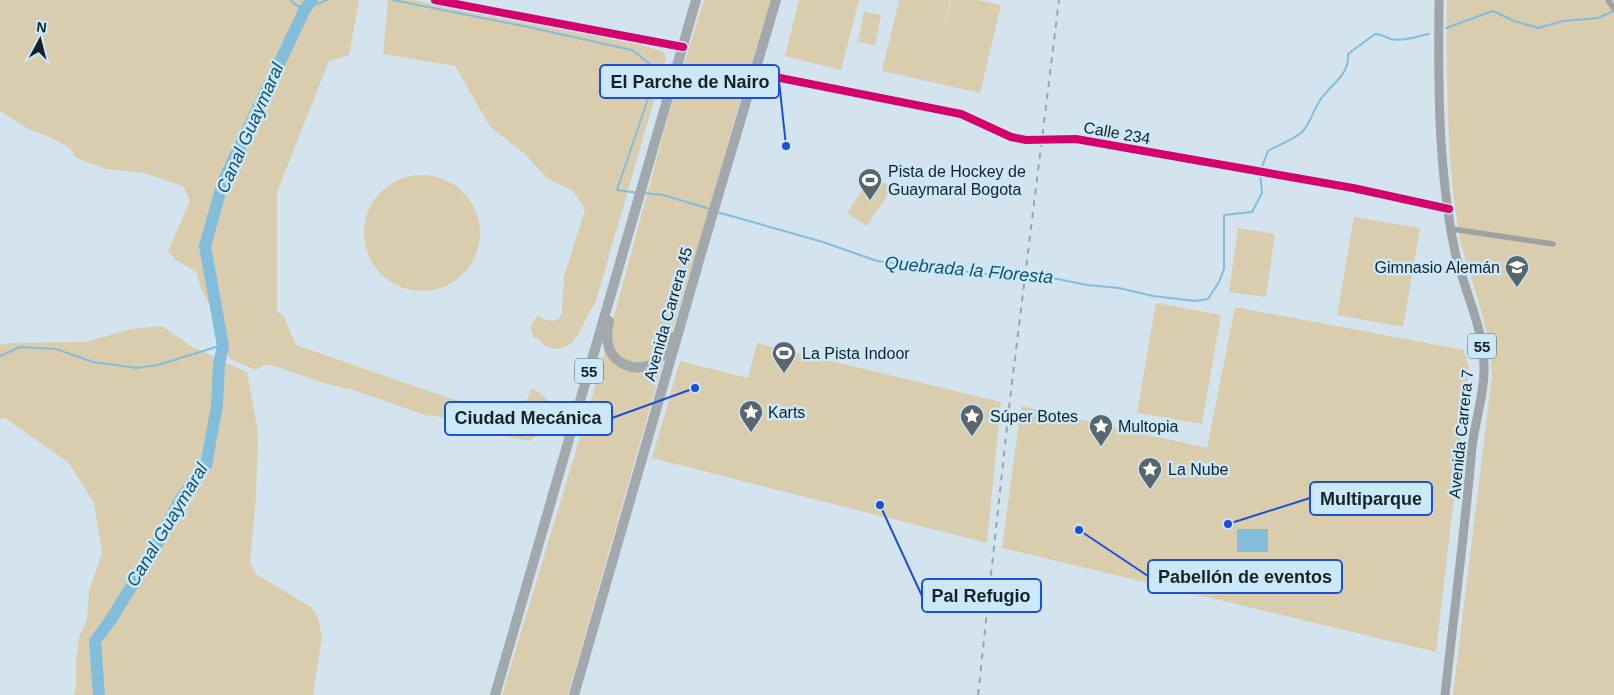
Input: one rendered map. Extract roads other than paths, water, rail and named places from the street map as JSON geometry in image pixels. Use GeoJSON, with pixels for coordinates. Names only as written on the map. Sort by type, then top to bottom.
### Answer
{"type":"FeatureCollection","features":[{"type":"Feature","properties":{"kind":"highway","name":"55"},"geometry":{"type":"LineString","coordinates":[[495,695],[696,0]]}},
{"type":"Feature","properties":{"kind":"highway","name":"Avenida Carrera 45"},"geometry":{"type":"LineString","coordinates":[[574,695],[776,0]]}},
{"type":"Feature","properties":{"kind":"highway"},"geometry":{"type":"LineString","coordinates":[[619,268],[607,336],[610,350],[616,359],[625,365],[640,368],[658,360],[671,338],[689,295]]}},
{"type":"Feature","properties":{"kind":"main road","name":"Avenida Carrera 7"},"geometry":{"type":"LineString","coordinates":[[1439,0],[1438,91],[1441,140],[1449,209],[1455,252],[1481,342],[1484,373],[1473,446],[1468,506],[1444,695]]}},
{"type":"Feature","properties":{"kind":"street"},"geometry":{"type":"LineString","coordinates":[[435,0],[683,47]]}},
{"type":"Feature","properties":{"kind":"street","name":"Calle 234"},"geometry":{"type":"LineString","coordinates":[[755,73],[961,114],[1011,137],[1026,140],[1076,139],[1353,188],[1449,209]]}},
{"type":"Feature","properties":{"kind":"street"},"geometry":{"type":"LineString","coordinates":[[750,88],[783,79]]}},
{"type":"Feature","properties":{"kind":"street"},"geometry":{"type":"LineString","coordinates":[[1452,229],[1553,244]]}},
{"type":"Feature","properties":{"kind":"water"},"geometry":{"type":"Polygon","coordinates":[[[1237,529],[1268,529],[1268,552],[1237,552],[1237,529]]]}},
{"type":"Feature","properties":{"kind":"waterway","name":"Quebrada la Floresta"},"geometry":{"type":"LineString","coordinates":[[291,0],[294,4],[305,9],[327,0]]}},
{"type":"Feature","properties":{"kind":"waterway","name":"Canal Guaymaral"},"geometry":{"type":"LineString","coordinates":[[99,695],[95,641],[110,621],[154,550],[180,500],[206,465],[217,406],[219,364],[223,346],[205,246],[223,182],[305,9],[312,0]]}},
{"type":"Feature","properties":{"kind":"waterway","name":"Quebrada la Floresta"},"geometry":{"type":"LineString","coordinates":[[393,0],[632,50],[650,64],[655,78],[617,190],[638,193]]}},
{"type":"Feature","properties":{"kind":"waterway","name":"Quebrada la Floresta"},"geometry":{"type":"LineString","coordinates":[[1446,28],[1493,11],[1514,21],[1538,28],[1563,21],[1598,18],[1614,11]]}},
{"type":"Feature","properties":{"kind":"waterway","name":"Quebrada la Floresta"},"geometry":{"type":"LineString","coordinates":[[717,212],[823,242],[877,261],[1003,276],[1043,276],[1087,285],[1119,288],[1153,296],[1195,301],[1208,299],[1219,282],[1224,269],[1224,215],[1252,212],[1262,193],[1260,172],[1268,151],[1294,138],[1305,129],[1323,96],[1346,69],[1348,54],[1375,34],[1400,40],[1429,34]]}},
{"type":"Feature","properties":{"kind":"waterway","name":"Quebrada la Floresta"},"geometry":{"type":"LineString","coordinates":[[645,193],[663,195],[710,209]]}},
{"type":"Feature","properties":{"kind":"waterway"},"geometry":{"type":"LineString","coordinates":[[0,356],[20,347],[56,349],[93,362],[137,368],[158,365],[223,346]]}},
{"type":"Feature","properties":{"kind":"railway"},"geometry":{"type":"LineString","coordinates":[[978,695],[1010,399],[1059,0]]}},
{"type":"Feature","properties":{"kind":"place","name":"El Parche de Nairo"},"geometry":{"type":"Point","coordinates":[786,146]}},
{"type":"Feature","properties":{"kind":"place","name":"Pista de Hockey de Guaymaral Bogota"},"geometry":{"type":"Point","coordinates":[870,201]}},
{"type":"Feature","properties":{"kind":"place","name":"Gimnasio Alemán"},"geometry":{"type":"Point","coordinates":[1517,288]}},
{"type":"Feature","properties":{"kind":"place","name":"La Pista Indoor"},"geometry":{"type":"Point","coordinates":[784,374]}},
{"type":"Feature","properties":{"kind":"place","name":"Ciudad Mecánica"},"geometry":{"type":"Point","coordinates":[695,388]}},
{"type":"Feature","properties":{"kind":"place","name":"Karts"},"geometry":{"type":"Point","coordinates":[751,433]}},
{"type":"Feature","properties":{"kind":"place","name":"Súper Botes"},"geometry":{"type":"Point","coordinates":[972,437]}},
{"type":"Feature","properties":{"kind":"place","name":"Multopia"},"geometry":{"type":"Point","coordinates":[1101,447]}},
{"type":"Feature","properties":{"kind":"place","name":"La Nube"},"geometry":{"type":"Point","coordinates":[1150,490]}},
{"type":"Feature","properties":{"kind":"place","name":"Pal Refugio"},"geometry":{"type":"Point","coordinates":[880,505]}},
{"type":"Feature","properties":{"kind":"place","name":"Multiparque"},"geometry":{"type":"Point","coordinates":[1228,524]}},
{"type":"Feature","properties":{"kind":"place","name":"Pabellón de eventos"},"geometry":{"type":"Point","coordinates":[1079,530]}}]}
